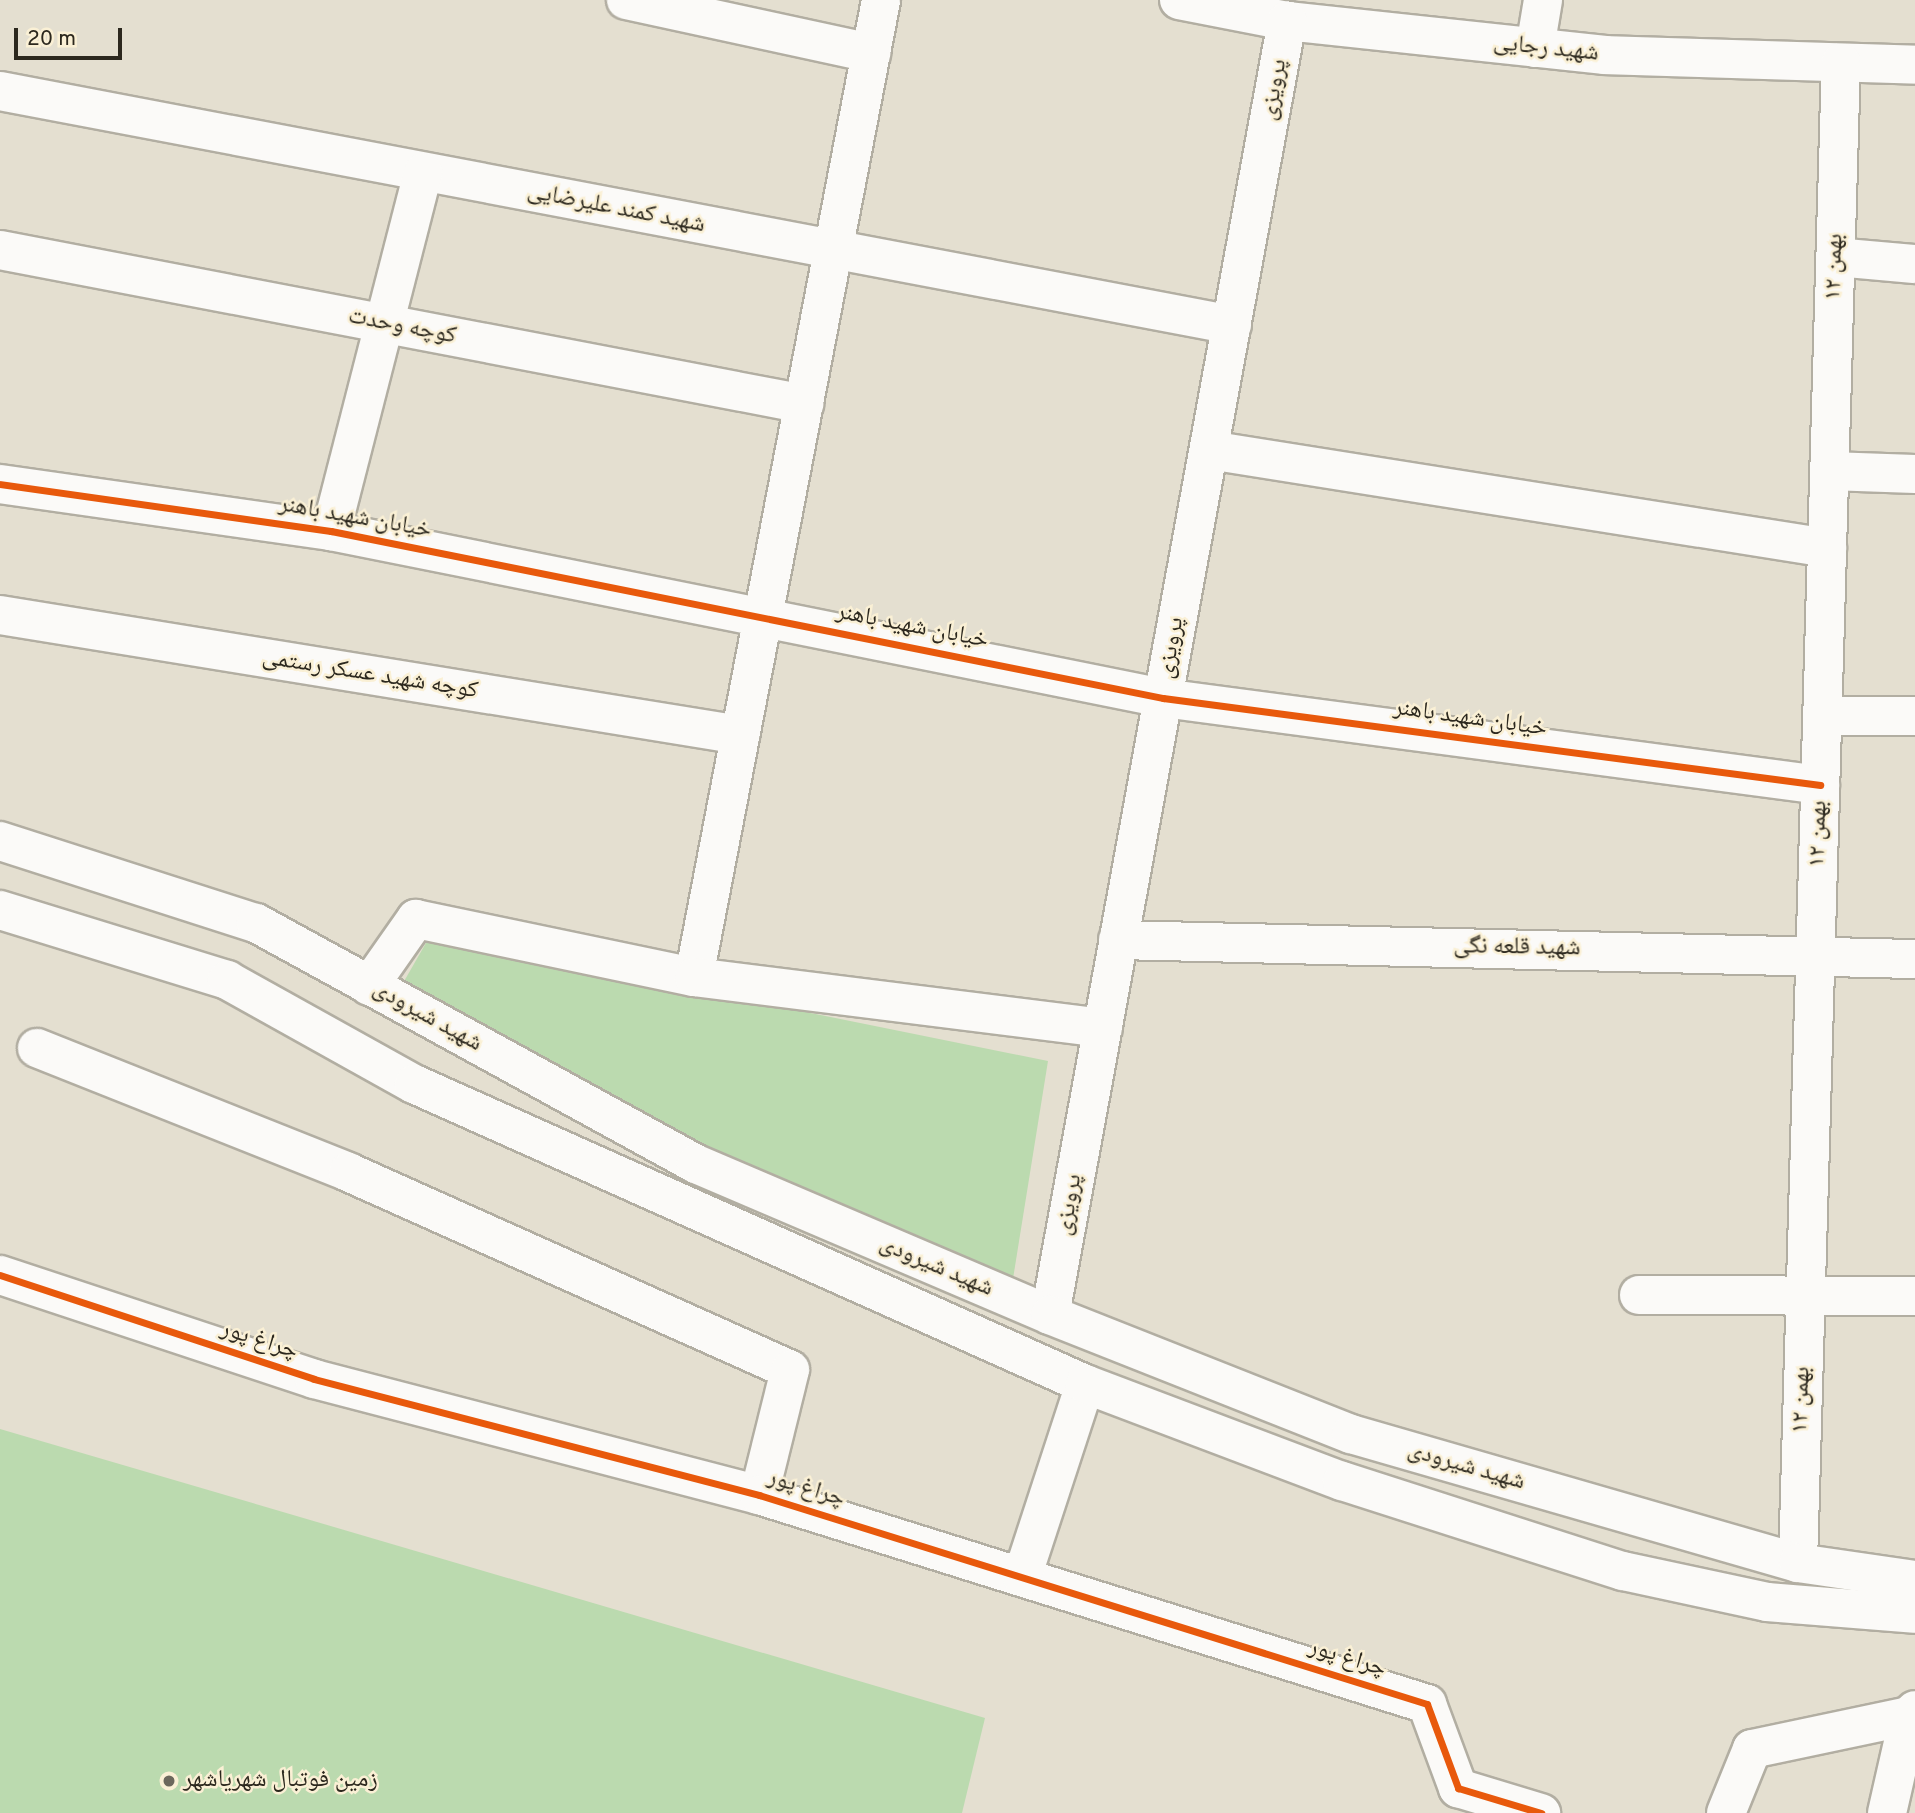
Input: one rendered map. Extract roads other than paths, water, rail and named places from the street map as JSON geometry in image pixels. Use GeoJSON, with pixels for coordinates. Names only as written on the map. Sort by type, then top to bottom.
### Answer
{"type":"FeatureCollection","features":[{"type":"Feature","properties":{"kind":"street"},"geometry":{"type":"LineString","coordinates":[[626,0],[871,53]]}},
{"type":"Feature","properties":{"kind":"street"},"geometry":{"type":"LineString","coordinates":[[694,977],[881,0]]}},
{"type":"Feature","properties":{"kind":"street","name":"شهید رجایی"},"geometry":{"type":"LineString","coordinates":[[1179,0],[1287,21],[1535,48],[1915,65]]}},
{"type":"Feature","properties":{"kind":"street"},"geometry":{"type":"LineString","coordinates":[[1535,48],[1543,0]]}},
{"type":"Feature","properties":{"kind":"street","name":"پرویزی"},"geometry":{"type":"LineString","coordinates":[[1049,1315],[1287,21]]}},
{"type":"Feature","properties":{"kind":"street","name":"۱۲ بهمن"},"geometry":{"type":"LineString","coordinates":[[1798,1563],[1841,62]]}},
{"type":"Feature","properties":{"kind":"street","name":"شهید کمند علیرضایی"},"geometry":{"type":"LineString","coordinates":[[0,91],[1232,325]]}},
{"type":"Feature","properties":{"kind":"street"},"geometry":{"type":"LineString","coordinates":[[331,531],[424,173]]}},
{"type":"Feature","properties":{"kind":"street","name":"کوچه وحدت"},"geometry":{"type":"LineString","coordinates":[[0,250],[804,404]]}},
{"type":"Feature","properties":{"kind":"street"},"geometry":{"type":"LineString","coordinates":[[1836,257],[1915,264]]}},
{"type":"Feature","properties":{"kind":"street"},"geometry":{"type":"LineString","coordinates":[[1209,450],[1827,548]]}},
{"type":"Feature","properties":{"kind":"street"},"geometry":{"type":"LineString","coordinates":[[1829,471],[1915,474]]}},
{"type":"Feature","properties":{"kind":"street","name":"خیابان شهید باهنر"},"geometry":{"type":"LineString","coordinates":[[0,484],[331,531],[1163,698],[1820,785]]}},
{"type":"Feature","properties":{"kind":"street","name":"کوچه شهید عسکر رستمی"},"geometry":{"type":"LineString","coordinates":[[0,615],[740,736]]}},
{"type":"Feature","properties":{"kind":"street"},"geometry":{"type":"LineString","coordinates":[[1822,716],[1915,716]]}},
{"type":"Feature","properties":{"kind":"street","name":"شهید شیرودی"},"geometry":{"type":"LineString","coordinates":[[0,841],[256,923],[696,1164],[1049,1315],[1351,1434],[1798,1563],[1915,1580]]}},
{"type":"Feature","properties":{"kind":"street","name":"شهید شیرودی"},"geometry":{"type":"LineString","coordinates":[[0,910],[227,980],[414,1084],[1085,1384],[1342,1481],[1623,1571],[1767,1602],[1915,1614]]}},
{"type":"Feature","properties":{"kind":"street"},"geometry":{"type":"LineString","coordinates":[[369,986],[416,919],[694,977],[1102,1028]]}},
{"type":"Feature","properties":{"kind":"street","name":"شهید قلعه نگی"},"geometry":{"type":"LineString","coordinates":[[1118,940],[1815,954],[1915,959]]}},
{"type":"Feature","properties":{"kind":"street"},"geometry":{"type":"LineString","coordinates":[[37,1048],[348,1172],[790,1370],[759,1495]]}},
{"type":"Feature","properties":{"kind":"street","name":"چراغ پور"},"geometry":{"type":"LineString","coordinates":[[0,1275],[314,1379],[759,1495],[1427,1704],[1458,1788],[1541,1813]]}},
{"type":"Feature","properties":{"kind":"street"},"geometry":{"type":"LineString","coordinates":[[1639,1295],[1805,1292],[1915,1296]]}},
{"type":"Feature","properties":{"kind":"street"},"geometry":{"type":"LineString","coordinates":[[1022,1577],[1085,1384]]}},
{"type":"Feature","properties":{"kind":"street"},"geometry":{"type":"LineString","coordinates":[[1726,1813],[1752,1749],[1912,1713],[1887,1813]]}},
{"type":"Feature","properties":{"kind":"place","name":"زمین فوتبال شهریاشهر"},"geometry":{"type":"Point","coordinates":[169,1781]}}]}
